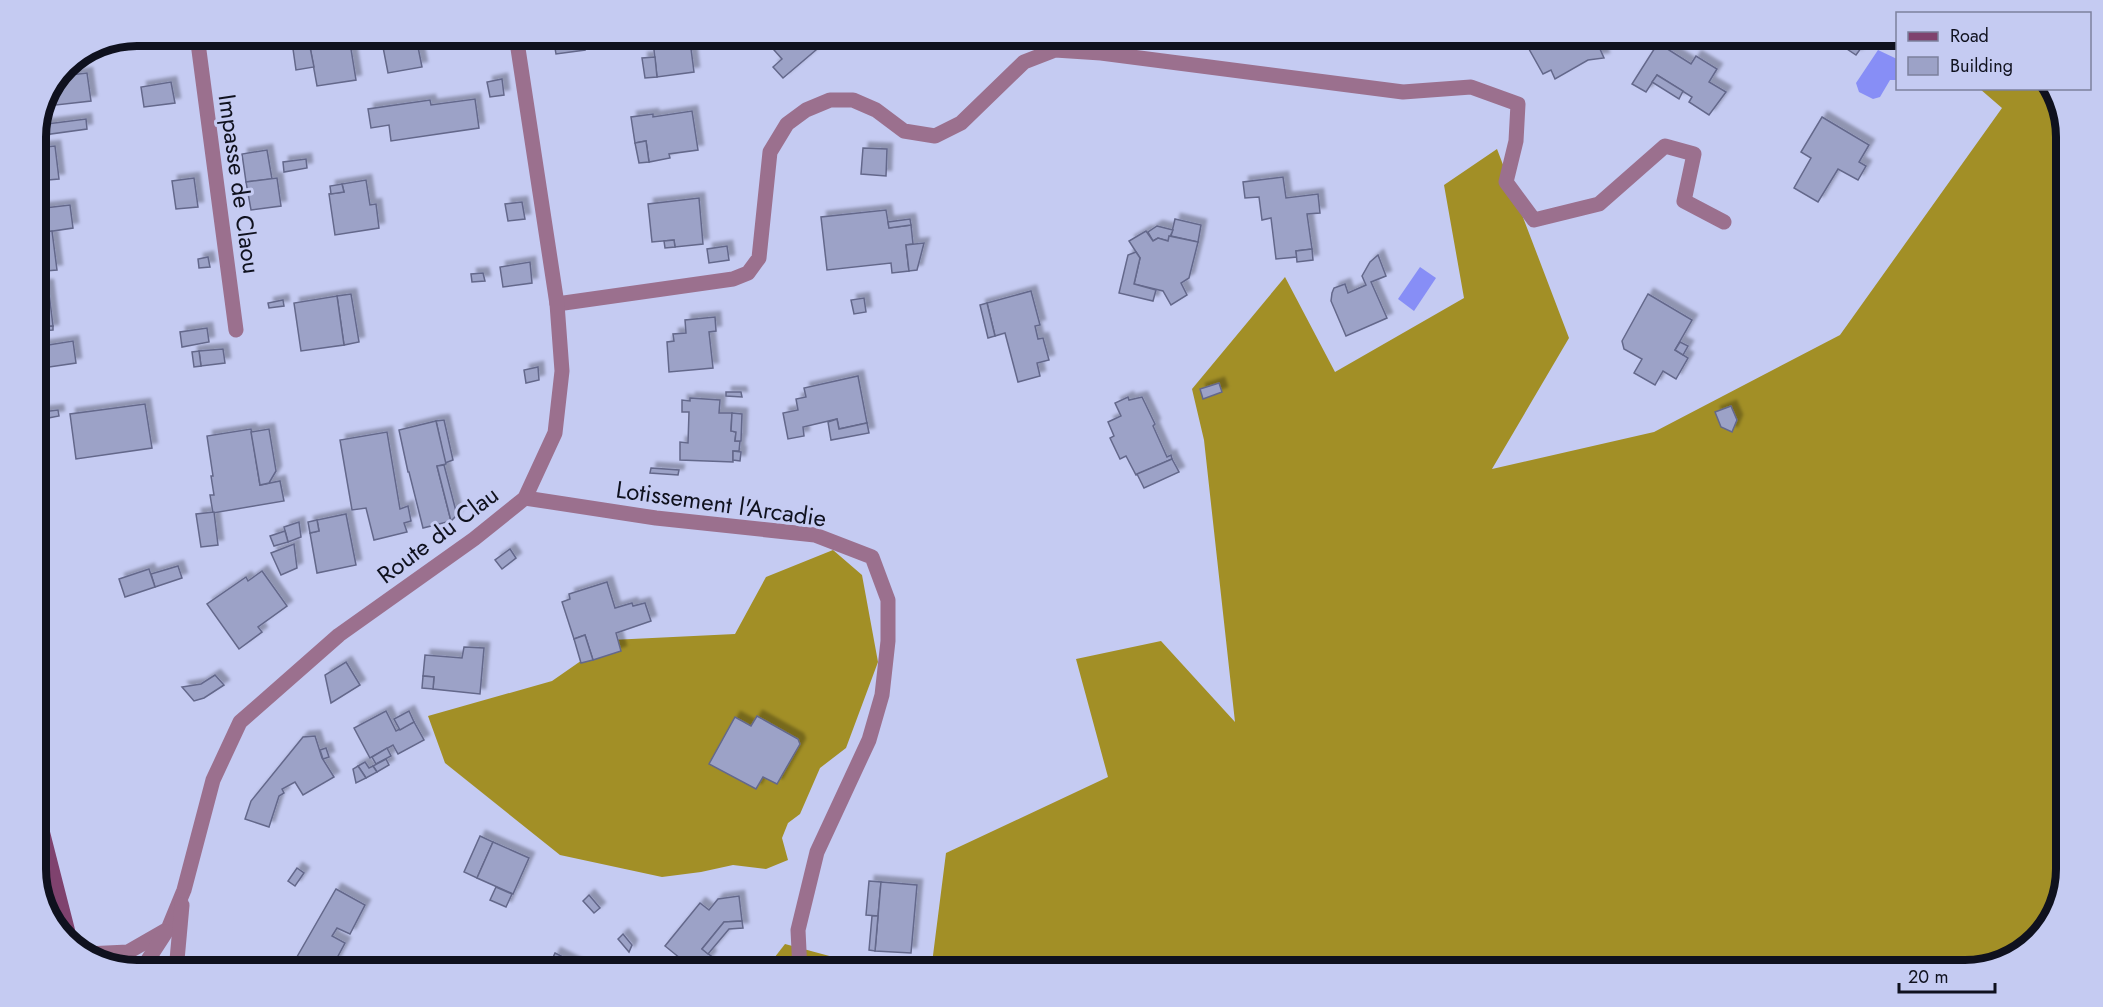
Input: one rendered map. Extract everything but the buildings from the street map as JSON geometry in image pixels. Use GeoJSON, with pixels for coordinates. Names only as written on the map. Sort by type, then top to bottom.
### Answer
{"type":"FeatureCollection","features":[{"type":"Feature","properties":{"kind":"main road"},"geometry":{"type":"LineString","coordinates":[[47,850],[67,927]]}},
{"type":"Feature","properties":{"kind":"street","name":"Impasse de Claou"},"geometry":{"type":"LineString","coordinates":[[198,46],[236,330]]}},
{"type":"Feature","properties":{"kind":"street","name":"Route du Clau"},"geometry":{"type":"LineString","coordinates":[[147,961],[168,929],[184,890],[213,780],[240,722],[339,635],[474,539],[525,498],[555,432],[562,371],[557,304],[518,46]]}},
{"type":"Feature","properties":{"kind":"street"},"geometry":{"type":"LineString","coordinates":[[557,304],[733,279],[748,273],[759,258],[770,152],[787,124],[806,110],[830,100],[853,100],[876,110],[904,131],[935,136],[961,123],[1024,62],[1055,50],[1101,53],[1403,92],[1471,87],[1518,104],[1516,141],[1506,182],[1534,220],[1599,204],[1665,146],[1694,154],[1684,201],[1724,222]]}},
{"type":"Feature","properties":{"kind":"street","name":"Lotissement l'Arcadie"},"geometry":{"type":"LineString","coordinates":[[525,498],[656,518],[815,535],[872,557],[888,600],[888,641],[882,694],[869,740],[818,852],[798,930],[800,961]]}},
{"type":"Feature","properties":{"kind":"street","name":"Route du Clau"},"geometry":{"type":"LineString","coordinates":[[177,961],[184,890]]}},
{"type":"Feature","properties":{"kind":"street"},"geometry":{"type":"LineString","coordinates":[[102,953],[128,952],[168,929]]}},
{"type":"Feature","properties":{"kind":"shaded area"},"geometry":{"type":"Polygon","coordinates":[[[1981,90],[2043,90],[2052,109],[2056,132],[2056,869],[2055,887],[2050,904],[2030,934],[2016,945],[1994,956],[1965,961],[932,961],[946,853],[1108,777],[1076,659],[1161,641],[1235,722],[1204,440],[1192,389],[1285,277],[1335,372],[1464,298],[1444,185],[1497,149],[1569,338],[1492,469],[1654,432],[1840,335],[2002,108],[1981,90]]]}},
{"type":"Feature","properties":{"kind":"shaded area"},"geometry":{"type":"Polygon","coordinates":[[[833,550],[862,575],[878,662],[846,748],[820,768],[800,814],[788,823],[782,838],[788,860],[766,869],[733,865],[662,877],[560,855],[445,763],[428,716],[552,681],[611,640],[735,634],[766,577],[833,550]]]}},
{"type":"Feature","properties":{"kind":"shaded area"},"geometry":{"type":"Polygon","coordinates":[[[785,944],[848,961],[772,961],[785,944]]]}},
{"type":"Feature","properties":{"kind":"water"},"geometry":{"type":"Polygon","coordinates":[[[1878,50],[1896,59],[1896,80],[1890,80],[1880,97],[1873,99],[1859,92],[1856,83],[1878,50]]]}},
{"type":"Feature","properties":{"kind":"water"},"geometry":{"type":"Polygon","coordinates":[[[1420,267],[1436,278],[1414,311],[1398,299],[1420,267]]]}}]}
